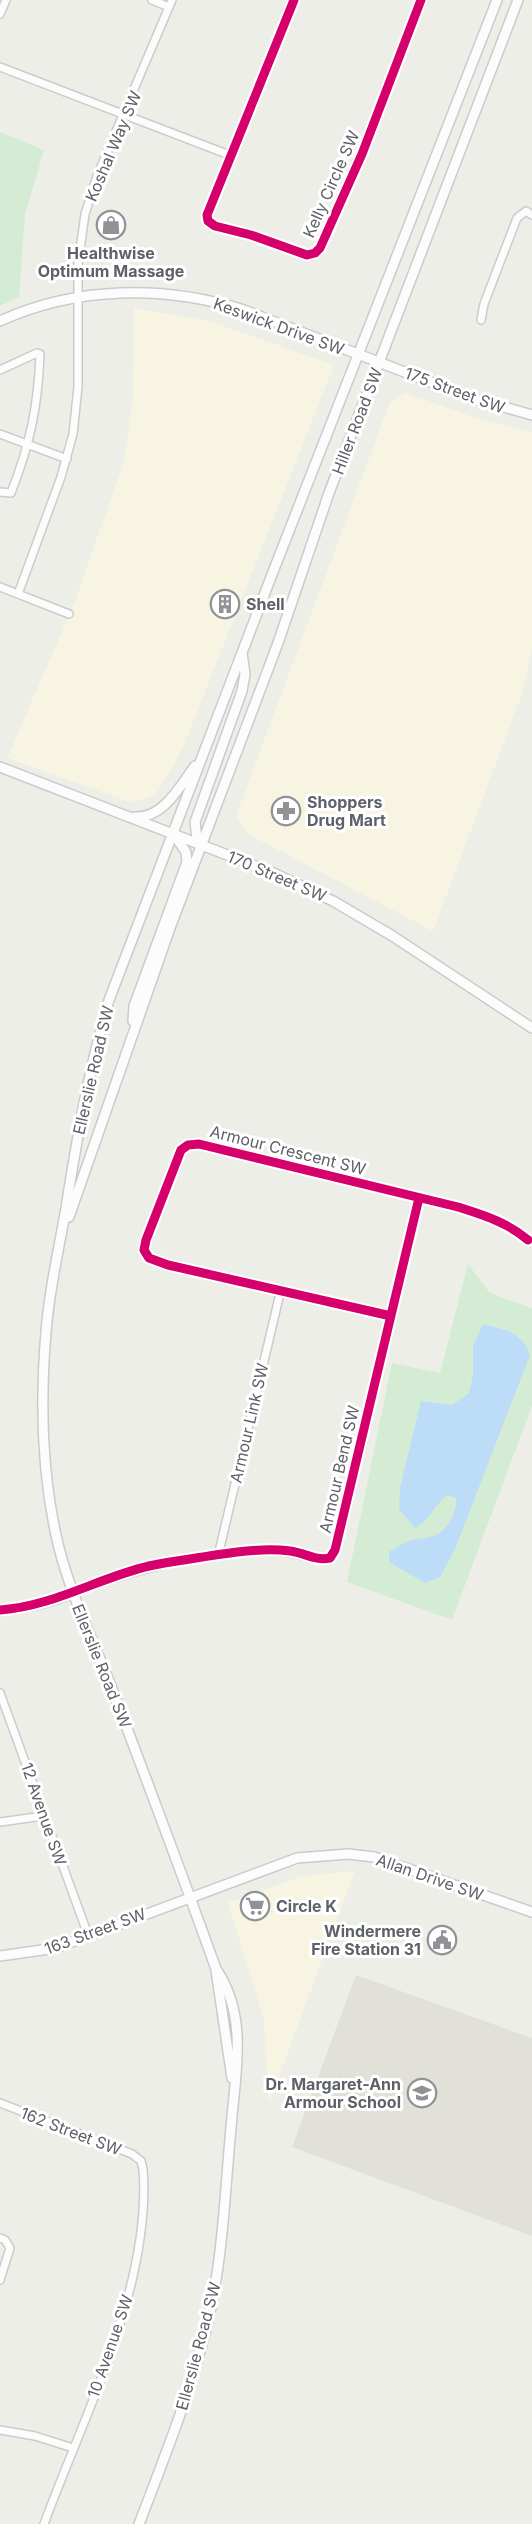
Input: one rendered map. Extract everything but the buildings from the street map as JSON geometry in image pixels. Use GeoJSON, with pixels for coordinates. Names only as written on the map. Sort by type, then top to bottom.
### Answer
{"type":"FeatureCollection","features":[{"type":"Feature","properties":{"kind":"main road","name":"Hiller Road SW"},"geometry":{"type":"LineString","coordinates":[[172,833],[497,0]]}},
{"type":"Feature","properties":{"kind":"main road","name":"Hiller Road SW"},"geometry":{"type":"LineString","coordinates":[[202,844],[278,643],[328,492],[518,0]]}},
{"type":"Feature","properties":{"kind":"main road","name":"Keswick Drive SW"},"geometry":{"type":"LineString","coordinates":[[0,321],[77,298],[142,293],[210,300],[244,310],[380,362]]}},
{"type":"Feature","properties":{"kind":"main road","name":"175 Street SW"},"geometry":{"type":"LineString","coordinates":[[380,362],[470,397],[532,415]]}},
{"type":"Feature","properties":{"kind":"main road"},"geometry":{"type":"LineString","coordinates":[[202,844],[197,838],[195,822],[242,691],[245,674],[242,653]]}},
{"type":"Feature","properties":{"kind":"main road"},"geometry":{"type":"LineString","coordinates":[[126,815],[143,817],[153,814],[169,800],[203,755]]}},
{"type":"Feature","properties":{"kind":"main road","name":"170 Street SW"},"geometry":{"type":"LineString","coordinates":[[0,767],[202,844],[294,882],[349,910],[409,946],[532,1028]]}},
{"type":"Feature","properties":{"kind":"main road"},"geometry":{"type":"LineString","coordinates":[[132,1034],[134,1006],[187,862],[186,852],[172,833]]}},
{"type":"Feature","properties":{"kind":"main road","name":"Ellerslie Road SW"},"geometry":{"type":"LineString","coordinates":[[139,2524],[188,2395],[209,2316],[223,2231],[234,2090],[216,1969],[130,1734],[73,1593],[59,1548],[51,1501],[43,1414],[46,1331],[96,1043],[109,1000],[172,833]]}},
{"type":"Feature","properties":{"kind":"main road","name":"Ellerslie Road SW"},"geometry":{"type":"LineString","coordinates":[[60,1245],[132,1034],[202,844]]}},
{"type":"Feature","properties":{"kind":"main road"},"geometry":{"type":"LineString","coordinates":[[0,1610],[29,1606],[73,1593]]}},
{"type":"Feature","properties":{"kind":"main road","name":"Allan Drive SW"},"geometry":{"type":"LineString","coordinates":[[189,1896],[297,1858],[348,1854],[397,1863],[493,1900],[532,1912]]}},
{"type":"Feature","properties":{"kind":"main road","name":"163 Street SW"},"geometry":{"type":"LineString","coordinates":[[0,1956],[43,1952],[189,1896]]}},
{"type":"Feature","properties":{"kind":"street"},"geometry":{"type":"LineString","coordinates":[[0,15],[6,0]]}},
{"type":"Feature","properties":{"kind":"street"},"geometry":{"type":"LineString","coordinates":[[152,0],[171,3]]}},
{"type":"Feature","properties":{"kind":"street","name":"Kelly Circle SW"},"geometry":{"type":"LineString","coordinates":[[294,0],[232,156],[208,208],[208,221],[215,226],[251,235],[307,255],[315,253],[323,242],[362,154],[422,0]]}},
{"type":"Feature","properties":{"kind":"street","name":"Koshal Way SW"},"geometry":{"type":"LineString","coordinates":[[18,594],[67,459],[77,404],[78,264],[85,214],[97,176],[126,114],[171,3]]}},
{"type":"Feature","properties":{"kind":"street"},"geometry":{"type":"LineString","coordinates":[[0,67],[232,156]]}},
{"type":"Feature","properties":{"kind":"street"},"geometry":{"type":"LineString","coordinates":[[481,320],[484,304],[520,213],[526,211],[532,214]]}},
{"type":"Feature","properties":{"kind":"street"},"geometry":{"type":"LineString","coordinates":[[0,370],[37,353],[40,354],[39,390],[29,446],[11,493],[9,495],[0,492]]}},
{"type":"Feature","properties":{"kind":"street"},"geometry":{"type":"LineString","coordinates":[[0,434],[67,459]]}},
{"type":"Feature","properties":{"kind":"street"},"geometry":{"type":"LineString","coordinates":[[0,587],[69,614]]}},
{"type":"Feature","properties":{"kind":"street","name":"Armour Crescent SW"},"geometry":{"type":"LineString","coordinates":[[392,1316],[168,1265],[149,1258],[144,1250],[146,1240],[176,1158],[188,1145],[200,1144],[419,1198],[497,1220],[514,1228],[528,1240]]}},
{"type":"Feature","properties":{"kind":"street","name":"Armour Bend SW"},"geometry":{"type":"LineString","coordinates":[[73,1593],[148,1566],[218,1556],[292,1551],[320,1560],[330,1558],[335,1550],[419,1198]]}},
{"type":"Feature","properties":{"kind":"street","name":"Armour Link SW"},"geometry":{"type":"LineString","coordinates":[[218,1556],[281,1289]]}},
{"type":"Feature","properties":{"kind":"street","name":"12 Avenue SW"},"geometry":{"type":"LineString","coordinates":[[0,1693],[88,1935]]}},
{"type":"Feature","properties":{"kind":"street"},"geometry":{"type":"LineString","coordinates":[[0,1822],[43,1816]]}},
{"type":"Feature","properties":{"kind":"street","name":"162 Street SW"},"geometry":{"type":"LineString","coordinates":[[0,2103],[132,2154],[141,2161]]}},
{"type":"Feature","properties":{"kind":"street","name":"10 Avenue SW"},"geometry":{"type":"LineString","coordinates":[[44,2524],[109,2356],[127,2296],[140,2223],[144,2178],[141,2161]]}},
{"type":"Feature","properties":{"kind":"street"},"geometry":{"type":"LineString","coordinates":[[0,2238],[8,2244],[10,2255],[0,2280]]}},
{"type":"Feature","properties":{"kind":"street"},"geometry":{"type":"LineString","coordinates":[[0,2430],[35,2436],[73,2448]]}},
{"type":"Feature","properties":{"kind":"shaded area"},"geometry":{"type":"Polygon","coordinates":[[[134,308],[212,322],[334,365],[182,750],[156,794],[133,803],[7,758],[74,604],[124,461],[133,399],[134,308]]]}},
{"type":"Feature","properties":{"kind":"shaded area"},"geometry":{"type":"Polygon","coordinates":[[[406,393],[473,417],[532,432],[532,649],[523,691],[433,931],[248,834],[236,816],[390,402],[406,393]]]}},
{"type":"Feature","properties":{"kind":"shaded area"},"geometry":{"type":"Polygon","coordinates":[[[355,1871],[269,2103],[264,2019],[228,1903],[302,1876],[355,1871]]]}},
{"type":"Feature","properties":{"kind":"shaded area","name":"Dr. Margaret-Ann Armour School"},"geometry":{"type":"Polygon","coordinates":[[[356,1975],[532,2038],[532,2236],[292,2147],[356,1975]]]}},
{"type":"Feature","properties":{"kind":"green space"},"geometry":{"type":"Polygon","coordinates":[[[0,132],[44,150],[25,214],[19,297],[0,306],[0,132]]]}},
{"type":"Feature","properties":{"kind":"green space"},"geometry":{"type":"Polygon","coordinates":[[[468,1264],[490,1293],[532,1308],[532,1406],[452,1620],[347,1582],[392,1363],[440,1373],[468,1264]]]}},
{"type":"Feature","properties":{"kind":"water"},"geometry":{"type":"Polygon","coordinates":[[[483,1324],[506,1330],[517,1336],[530,1355],[455,1549],[440,1577],[425,1583],[389,1562],[389,1552],[404,1543],[434,1536],[443,1530],[453,1514],[456,1498],[448,1495],[425,1521],[415,1528],[399,1509],[400,1488],[421,1401],[452,1405],[469,1393],[473,1375],[473,1346],[483,1324]]]}},
{"type":"Feature","properties":{"kind":"cycle path"},"geometry":{"type":"LineString","coordinates":[[294,0],[207,215],[208,221],[215,226],[251,235],[307,255],[315,253],[320,248],[362,154],[421,0]]}},
{"type":"Feature","properties":{"kind":"cycle path"},"geometry":{"type":"LineString","coordinates":[[391,1316],[168,1265],[149,1258],[144,1250],[146,1240],[181,1150],[188,1145],[199,1144],[458,1207],[503,1224],[528,1240]]}},
{"type":"Feature","properties":{"kind":"cycle path"},"geometry":{"type":"LineString","coordinates":[[0,1610],[39,1603],[130,1571],[174,1561],[253,1550],[290,1551],[315,1558],[330,1558],[335,1550],[419,1198]]}},
{"type":"Feature","properties":{"kind":"place","name":"Healthwise Optimum Massage"},"geometry":{"type":"Point","coordinates":[111,225]}},
{"type":"Feature","properties":{"kind":"place","name":"Shell"},"geometry":{"type":"Point","coordinates":[225,604]}},
{"type":"Feature","properties":{"kind":"place","name":"Shoppers Drug Mart"},"geometry":{"type":"Point","coordinates":[286,811]}},
{"type":"Feature","properties":{"kind":"place","name":"Circle K"},"geometry":{"type":"Point","coordinates":[255,1906]}},
{"type":"Feature","properties":{"kind":"place","name":"Windermere Fire Station 31"},"geometry":{"type":"Point","coordinates":[442,1940]}},
{"type":"Feature","properties":{"kind":"place","name":"Dr. Margaret-Ann Armour School"},"geometry":{"type":"Point","coordinates":[422,2093]}}]}
